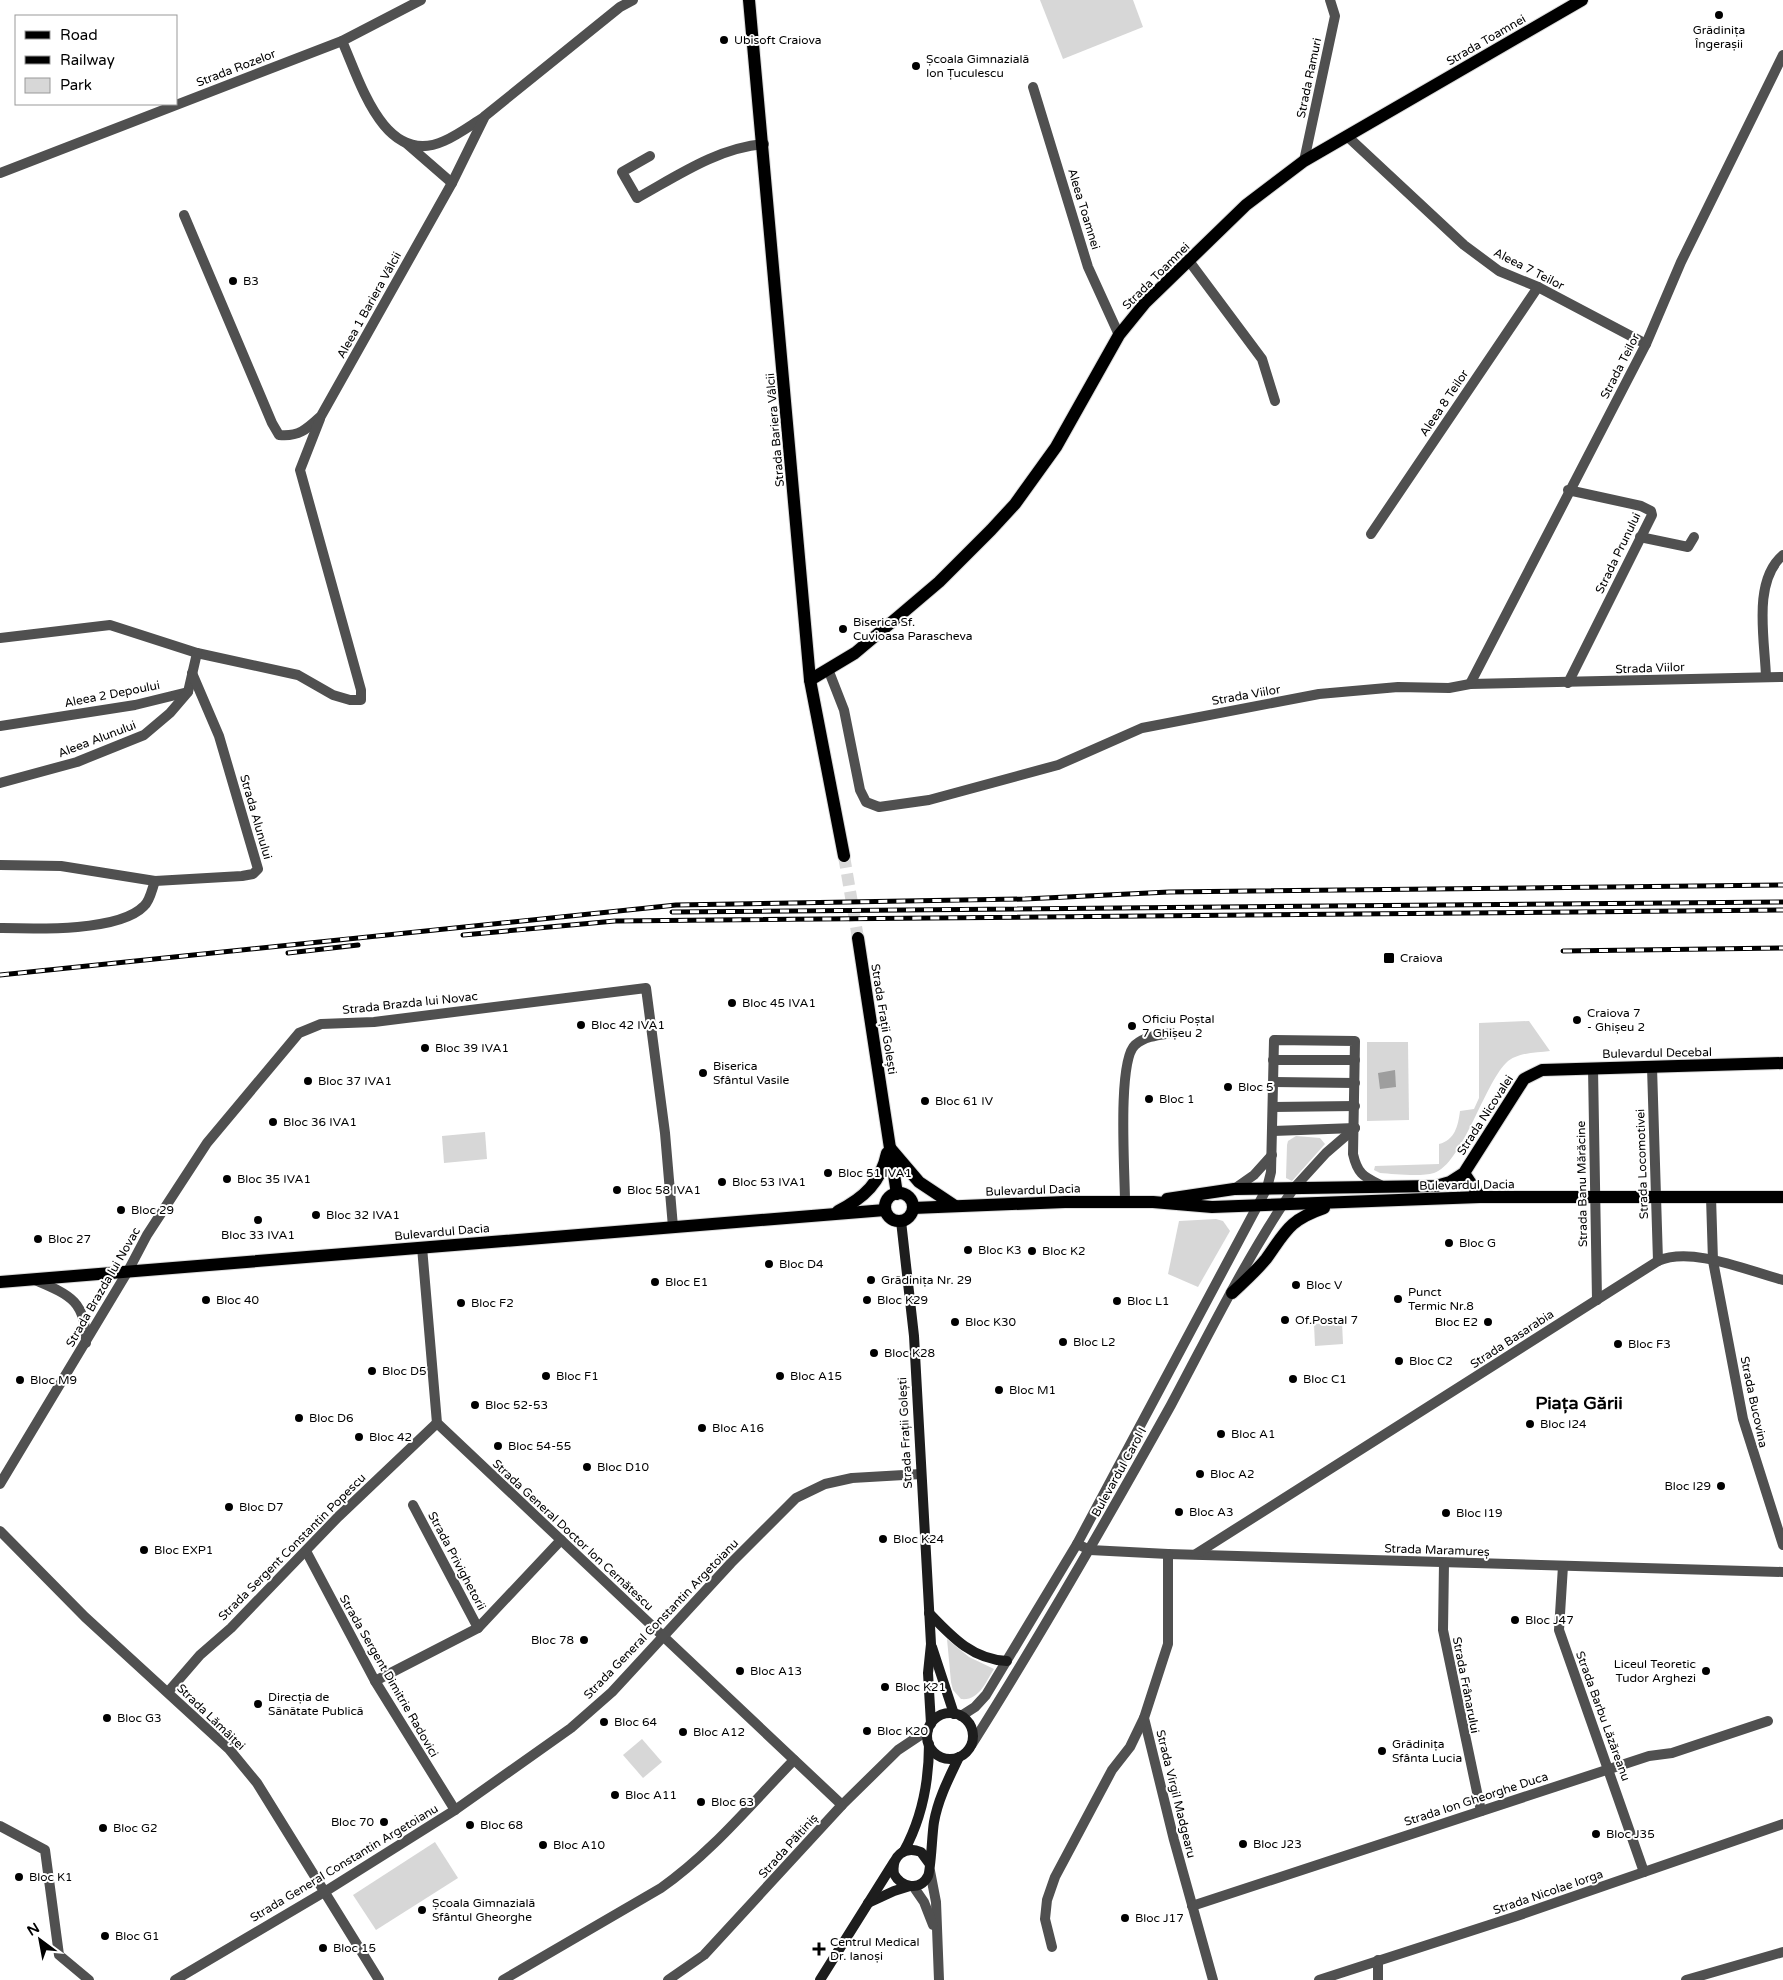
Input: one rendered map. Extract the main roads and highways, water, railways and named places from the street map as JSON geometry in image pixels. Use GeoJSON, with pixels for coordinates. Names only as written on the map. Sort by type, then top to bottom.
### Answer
{"type":"FeatureCollection","features":[{"type":"Feature","properties":{"kind":"main road","name":"Strada Bariera Vâlcii"},"geometry":{"type":"LineString","coordinates":[[749,0],[764,144],[810,680],[844,856]]}},
{"type":"Feature","properties":{"kind":"main road","name":"Strada Toamnei"},"geometry":{"type":"LineString","coordinates":[[810,680],[854,653],[939,582],[1015,504],[1056,447],[1119,335],[1146,303],[1246,205],[1304,161],[1582,0]]}},
{"type":"Feature","properties":{"kind":"main road","name":"Strada Frații Golești"},"geometry":{"type":"LineString","coordinates":[[858,938],[888,1146],[897,1194]]}},
{"type":"Feature","properties":{"kind":"main road","name":"Bulevardul Decebal"},"geometry":{"type":"LineString","coordinates":[[1531,1074],[1542,1070],[1783,1064]]}},
{"type":"Feature","properties":{"kind":"main road","name":"Strada Nicovalei"},"geometry":{"type":"LineString","coordinates":[[1464,1173],[1513,1094],[1531,1074]]}},
{"type":"Feature","properties":{"kind":"main road"},"geometry":{"type":"LineString","coordinates":[[888,1146],[919,1182],[955,1206]]}},
{"type":"Feature","properties":{"kind":"main road"},"geometry":{"type":"LineString","coordinates":[[834,1214],[852,1204],[876,1184],[884,1166],[888,1146]]}},
{"type":"Feature","properties":{"kind":"main road"},"geometry":{"type":"LineString","coordinates":[[1464,1173],[1480,1197]]}},
{"type":"Feature","properties":{"kind":"main road","name":"Bulevardul Dacia"},"geometry":{"type":"LineString","coordinates":[[1153,1202],[1234,1189],[1436,1186],[1450,1182],[1464,1173]]}},
{"type":"Feature","properties":{"kind":"main road"},"geometry":{"type":"LineString","coordinates":[[897,1194],[908,1196],[913,1208],[910,1216],[901,1221],[890,1218],[886,1210],[887,1200],[897,1194]]}},
{"type":"Feature","properties":{"kind":"main road","name":"Bulevardul Dacia"},"geometry":{"type":"LineString","coordinates":[[913,1208],[1126,1202],[1153,1202],[1212,1207],[1256,1207],[1480,1197],[1783,1197]]}},
{"type":"Feature","properties":{"kind":"main road"},"geometry":{"type":"LineString","coordinates":[[1232,1293],[1265,1260],[1285,1230],[1307,1214],[1337,1204]]}},
{"type":"Feature","properties":{"kind":"main road","name":"Bulevardul Dacia"},"geometry":{"type":"LineString","coordinates":[[0,1282],[886,1210]]}},
{"type":"Feature","properties":{"kind":"main road","name":"Strada Frații Golești"},"geometry":{"type":"LineString","coordinates":[[901,1221],[914,1336],[922,1474],[931,1644],[928,1673],[930,1727]]}},
{"type":"Feature","properties":{"kind":"main road"},"geometry":{"type":"LineString","coordinates":[[929,1613],[963,1646],[993,1660],[1007,1661]]}},
{"type":"Feature","properties":{"kind":"main road","name":"Strada Frații Golești"},"geometry":{"type":"LineString","coordinates":[[931,1644],[957,1715]]}},
{"type":"Feature","properties":{"kind":"main road"},"geometry":{"type":"LineString","coordinates":[[820,1980],[895,1860],[904,1851],[920,1815],[929,1764],[929,1744],[930,1727],[945,1714],[957,1715],[972,1728],[972,1744],[959,1757],[945,1758],[932,1750],[929,1744]]}},
{"type":"Feature","properties":{"kind":"main road"},"geometry":{"type":"LineString","coordinates":[[868,1904],[894,1891],[922,1883],[929,1867],[937,1810],[959,1757]]}},
{"type":"Feature","properties":{"kind":"main road"},"geometry":{"type":"LineString","coordinates":[[904,1851],[911,1849],[921,1852],[929,1867]]}},
{"type":"Feature","properties":{"kind":"main road"},"geometry":{"type":"LineString","coordinates":[[895,1860],[893,1867],[898,1880],[911,1886]]}},
{"type":"Feature","properties":{"kind":"tunnel"},"geometry":{"type":"LineString","coordinates":[[844,856],[858,938]]}},
{"type":"Feature","properties":{"kind":"railway"},"geometry":{"type":"LineString","coordinates":[[0,975],[676,905],[1025,899],[1169,892],[1783,885]]}},
{"type":"Feature","properties":{"kind":"railway"},"geometry":{"type":"LineString","coordinates":[[672,912],[1783,902]]}},
{"type":"Feature","properties":{"kind":"railway"},"geometry":{"type":"LineString","coordinates":[[463,935],[615,921],[1783,910]]}},
{"type":"Feature","properties":{"kind":"railway"},"geometry":{"type":"LineString","coordinates":[[288,953],[358,945]]}},
{"type":"Feature","properties":{"kind":"railway"},"geometry":{"type":"LineString","coordinates":[[1563,951],[1783,948]]}},
{"type":"Feature","properties":{"kind":"place","name":"Grădinița Îngerașii"},"geometry":{"type":"Point","coordinates":[1719,15]}},
{"type":"Feature","properties":{"kind":"place","name":"Ubisoft Craiova"},"geometry":{"type":"Point","coordinates":[724,40]}},
{"type":"Feature","properties":{"kind":"place","name":"Școala Gimnazială Ion Țuculescu"},"geometry":{"type":"Point","coordinates":[916,66]}},
{"type":"Feature","properties":{"kind":"place","name":"B3"},"geometry":{"type":"Point","coordinates":[233,281]}},
{"type":"Feature","properties":{"kind":"place","name":"Biserica Sf. Cuvioasa Parascheva"},"geometry":{"type":"Point","coordinates":[843,629]}},
{"type":"Feature","properties":{"kind":"place","name":"Craiova"},"geometry":{"type":"Point","coordinates":[1389,958]}},
{"type":"Feature","properties":{"kind":"place","name":"Bloc 45 IVA1"},"geometry":{"type":"Point","coordinates":[732,1003]}},
{"type":"Feature","properties":{"kind":"place","name":"Craiova 7 - Ghișeu 2"},"geometry":{"type":"Point","coordinates":[1577,1020]}},
{"type":"Feature","properties":{"kind":"place","name":"Bloc 42 IVA1"},"geometry":{"type":"Point","coordinates":[581,1025]}},
{"type":"Feature","properties":{"kind":"place","name":"Oficiu Poștal 7 Ghișeu 2"},"geometry":{"type":"Point","coordinates":[1132,1026]}},
{"type":"Feature","properties":{"kind":"place","name":"Bloc 39 IVA1"},"geometry":{"type":"Point","coordinates":[425,1048]}},
{"type":"Feature","properties":{"kind":"place","name":"Biserica Sfântul Vasile"},"geometry":{"type":"Point","coordinates":[703,1073]}},
{"type":"Feature","properties":{"kind":"place","name":"Bloc 37 IVA1"},"geometry":{"type":"Point","coordinates":[308,1081]}},
{"type":"Feature","properties":{"kind":"place","name":"Bloc 5"},"geometry":{"type":"Point","coordinates":[1228,1087]}},
{"type":"Feature","properties":{"kind":"place","name":"Bloc 1"},"geometry":{"type":"Point","coordinates":[1149,1099]}},
{"type":"Feature","properties":{"kind":"place","name":"Bloc 61 IV"},"geometry":{"type":"Point","coordinates":[925,1101]}},
{"type":"Feature","properties":{"kind":"place","name":"Bloc 36 IVA1"},"geometry":{"type":"Point","coordinates":[273,1122]}},
{"type":"Feature","properties":{"kind":"place","name":"Bloc 51 IVA1"},"geometry":{"type":"Point","coordinates":[828,1173]}},
{"type":"Feature","properties":{"kind":"place","name":"Bloc 35 IVA1"},"geometry":{"type":"Point","coordinates":[227,1179]}},
{"type":"Feature","properties":{"kind":"place","name":"Bloc 53 IVA1"},"geometry":{"type":"Point","coordinates":[722,1182]}},
{"type":"Feature","properties":{"kind":"place","name":"Bloc 58 IVA1"},"geometry":{"type":"Point","coordinates":[617,1190]}},
{"type":"Feature","properties":{"kind":"place","name":"Bloc 29"},"geometry":{"type":"Point","coordinates":[121,1210]}},
{"type":"Feature","properties":{"kind":"place","name":"Bloc 32 IVA1"},"geometry":{"type":"Point","coordinates":[316,1215]}},
{"type":"Feature","properties":{"kind":"place","name":"Bloc 33 IVA1"},"geometry":{"type":"Point","coordinates":[258,1220]}},
{"type":"Feature","properties":{"kind":"place","name":"Bloc 27"},"geometry":{"type":"Point","coordinates":[38,1239]}},
{"type":"Feature","properties":{"kind":"place","name":"Bloc G"},"geometry":{"type":"Point","coordinates":[1449,1243]}},
{"type":"Feature","properties":{"kind":"place","name":"Bloc K3"},"geometry":{"type":"Point","coordinates":[968,1250]}},
{"type":"Feature","properties":{"kind":"place","name":"Bloc K2"},"geometry":{"type":"Point","coordinates":[1032,1251]}},
{"type":"Feature","properties":{"kind":"place","name":"Bloc D4"},"geometry":{"type":"Point","coordinates":[769,1264]}},
{"type":"Feature","properties":{"kind":"place","name":"Grădinița Nr. 29"},"geometry":{"type":"Point","coordinates":[871,1280]}},
{"type":"Feature","properties":{"kind":"place","name":"Bloc E1"},"geometry":{"type":"Point","coordinates":[655,1282]}},
{"type":"Feature","properties":{"kind":"place","name":"Bloc V"},"geometry":{"type":"Point","coordinates":[1296,1285]}},
{"type":"Feature","properties":{"kind":"place","name":"Punct Termic Nr.8"},"geometry":{"type":"Point","coordinates":[1398,1299]}},
{"type":"Feature","properties":{"kind":"place","name":"Bloc 40"},"geometry":{"type":"Point","coordinates":[206,1300]}},
{"type":"Feature","properties":{"kind":"place","name":"Bloc K29"},"geometry":{"type":"Point","coordinates":[867,1300]}},
{"type":"Feature","properties":{"kind":"place","name":"Bloc L1"},"geometry":{"type":"Point","coordinates":[1117,1301]}},
{"type":"Feature","properties":{"kind":"place","name":"Bloc F2"},"geometry":{"type":"Point","coordinates":[461,1303]}},
{"type":"Feature","properties":{"kind":"place","name":"Of.Postal 7"},"geometry":{"type":"Point","coordinates":[1285,1320]}},
{"type":"Feature","properties":{"kind":"place","name":"Bloc K30"},"geometry":{"type":"Point","coordinates":[955,1322]}},
{"type":"Feature","properties":{"kind":"place","name":"Bloc E2"},"geometry":{"type":"Point","coordinates":[1488,1322]}},
{"type":"Feature","properties":{"kind":"place","name":"Bloc L2"},"geometry":{"type":"Point","coordinates":[1063,1342]}},
{"type":"Feature","properties":{"kind":"place","name":"Bloc F3"},"geometry":{"type":"Point","coordinates":[1618,1344]}},
{"type":"Feature","properties":{"kind":"place","name":"Bloc K28"},"geometry":{"type":"Point","coordinates":[874,1353]}},
{"type":"Feature","properties":{"kind":"place","name":"Bloc C2"},"geometry":{"type":"Point","coordinates":[1399,1361]}},
{"type":"Feature","properties":{"kind":"place","name":"Bloc D5"},"geometry":{"type":"Point","coordinates":[372,1371]}},
{"type":"Feature","properties":{"kind":"place","name":"Bloc F1"},"geometry":{"type":"Point","coordinates":[546,1376]}},
{"type":"Feature","properties":{"kind":"place","name":"Bloc A15"},"geometry":{"type":"Point","coordinates":[780,1376]}},
{"type":"Feature","properties":{"kind":"place","name":"Bloc C1"},"geometry":{"type":"Point","coordinates":[1293,1379]}},
{"type":"Feature","properties":{"kind":"place","name":"Bloc M9"},"geometry":{"type":"Point","coordinates":[20,1380]}},
{"type":"Feature","properties":{"kind":"place","name":"Bloc M1"},"geometry":{"type":"Point","coordinates":[999,1390]}},
{"type":"Feature","properties":{"kind":"place","name":"Bloc 52-53"},"geometry":{"type":"Point","coordinates":[475,1405]}},
{"type":"Feature","properties":{"kind":"place","name":"Bloc D6"},"geometry":{"type":"Point","coordinates":[299,1418]}},
{"type":"Feature","properties":{"kind":"place","name":"Bloc I24"},"geometry":{"type":"Point","coordinates":[1530,1424]}},
{"type":"Feature","properties":{"kind":"place","name":"Bloc A16"},"geometry":{"type":"Point","coordinates":[702,1428]}},
{"type":"Feature","properties":{"kind":"place","name":"Bloc A1"},"geometry":{"type":"Point","coordinates":[1221,1434]}},
{"type":"Feature","properties":{"kind":"place","name":"Bloc 42"},"geometry":{"type":"Point","coordinates":[359,1437]}},
{"type":"Feature","properties":{"kind":"place","name":"Bloc 54-55"},"geometry":{"type":"Point","coordinates":[498,1446]}},
{"type":"Feature","properties":{"kind":"place","name":"Bloc D10"},"geometry":{"type":"Point","coordinates":[587,1467]}},
{"type":"Feature","properties":{"kind":"place","name":"Bloc A2"},"geometry":{"type":"Point","coordinates":[1200,1474]}},
{"type":"Feature","properties":{"kind":"place","name":"Bloc I29"},"geometry":{"type":"Point","coordinates":[1721,1486]}},
{"type":"Feature","properties":{"kind":"place","name":"Bloc D7"},"geometry":{"type":"Point","coordinates":[229,1507]}},
{"type":"Feature","properties":{"kind":"place","name":"Bloc A3"},"geometry":{"type":"Point","coordinates":[1179,1512]}},
{"type":"Feature","properties":{"kind":"place","name":"Bloc I19"},"geometry":{"type":"Point","coordinates":[1446,1513]}},
{"type":"Feature","properties":{"kind":"place","name":"Bloc K24"},"geometry":{"type":"Point","coordinates":[883,1539]}},
{"type":"Feature","properties":{"kind":"place","name":"Bloc EXP1"},"geometry":{"type":"Point","coordinates":[144,1550]}},
{"type":"Feature","properties":{"kind":"place","name":"Bloc J47"},"geometry":{"type":"Point","coordinates":[1515,1620]}},
{"type":"Feature","properties":{"kind":"place","name":"Bloc 78"},"geometry":{"type":"Point","coordinates":[584,1640]}},
{"type":"Feature","properties":{"kind":"place","name":"Bloc A13"},"geometry":{"type":"Point","coordinates":[740,1671]}},
{"type":"Feature","properties":{"kind":"place","name":"Liceul Teoretic Tudor Arghezi"},"geometry":{"type":"Point","coordinates":[1706,1671]}},
{"type":"Feature","properties":{"kind":"place","name":"Bloc K21"},"geometry":{"type":"Point","coordinates":[885,1687]}},
{"type":"Feature","properties":{"kind":"place","name":"Direcția de Sănătate Publică"},"geometry":{"type":"Point","coordinates":[258,1704]}},
{"type":"Feature","properties":{"kind":"place","name":"Bloc G3"},"geometry":{"type":"Point","coordinates":[107,1718]}},
{"type":"Feature","properties":{"kind":"place","name":"Bloc 64"},"geometry":{"type":"Point","coordinates":[604,1722]}},
{"type":"Feature","properties":{"kind":"place","name":"Bloc K20"},"geometry":{"type":"Point","coordinates":[867,1731]}},
{"type":"Feature","properties":{"kind":"place","name":"Bloc A12"},"geometry":{"type":"Point","coordinates":[683,1732]}},
{"type":"Feature","properties":{"kind":"place","name":"Grădinița Sfânta Lucia"},"geometry":{"type":"Point","coordinates":[1382,1751]}},
{"type":"Feature","properties":{"kind":"place","name":"Bloc A11"},"geometry":{"type":"Point","coordinates":[615,1795]}},
{"type":"Feature","properties":{"kind":"place","name":"Bloc 63"},"geometry":{"type":"Point","coordinates":[701,1802]}},
{"type":"Feature","properties":{"kind":"place","name":"Bloc 70"},"geometry":{"type":"Point","coordinates":[384,1822]}},
{"type":"Feature","properties":{"kind":"place","name":"Bloc 68"},"geometry":{"type":"Point","coordinates":[470,1825]}},
{"type":"Feature","properties":{"kind":"place","name":"Bloc G2"},"geometry":{"type":"Point","coordinates":[103,1828]}},
{"type":"Feature","properties":{"kind":"place","name":"Bloc J35"},"geometry":{"type":"Point","coordinates":[1596,1834]}},
{"type":"Feature","properties":{"kind":"place","name":"Bloc J23"},"geometry":{"type":"Point","coordinates":[1243,1844]}},
{"type":"Feature","properties":{"kind":"place","name":"Bloc A10"},"geometry":{"type":"Point","coordinates":[543,1845]}},
{"type":"Feature","properties":{"kind":"place","name":"Bloc K1"},"geometry":{"type":"Point","coordinates":[19,1877]}},
{"type":"Feature","properties":{"kind":"place","name":"Școala Gimnazială Sfântul Gheorghe"},"geometry":{"type":"Point","coordinates":[422,1910]}},
{"type":"Feature","properties":{"kind":"place","name":"Bloc J17"},"geometry":{"type":"Point","coordinates":[1125,1918]}},
{"type":"Feature","properties":{"kind":"place","name":"Bloc G1"},"geometry":{"type":"Point","coordinates":[105,1936]}},
{"type":"Feature","properties":{"kind":"place","name":"Bloc 15"},"geometry":{"type":"Point","coordinates":[323,1948]}},
{"type":"Feature","properties":{"kind":"place","name":"Centrul Medical Dr. Ianoși"},"geometry":{"type":"Point","coordinates":[819,1949]}},
{"type":"Feature","properties":{"kind":"district","name":"Piața Gării"},"geometry":{"type":"Point","coordinates":[1579,1403]}}]}
